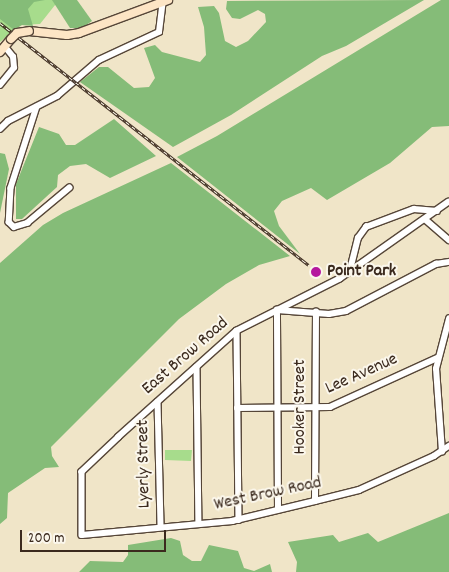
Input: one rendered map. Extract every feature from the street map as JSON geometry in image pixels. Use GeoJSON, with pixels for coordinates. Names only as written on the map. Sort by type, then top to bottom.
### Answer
{"type":"FeatureCollection","features":[{"type":"Feature","properties":{"kind":"main road"},"geometry":{"type":"LineString","coordinates":[[2,49],[17,33],[29,31],[67,36],[165,1]]}},
{"type":"Feature","properties":{"kind":"street"},"geometry":{"type":"LineString","coordinates":[[0,129],[8,121],[37,106],[72,84],[93,63],[159,32],[165,1]]}},
{"type":"Feature","properties":{"kind":"street"},"geometry":{"type":"LineString","coordinates":[[0,85],[14,68],[13,57],[2,49]]}},
{"type":"Feature","properties":{"kind":"street"},"geometry":{"type":"LineString","coordinates":[[37,106],[33,126],[11,188],[8,222],[14,227],[26,223],[68,188]]}},
{"type":"Feature","properties":{"kind":"street","name":"East Brow Road"},"geometry":{"type":"LineString","coordinates":[[82,535],[82,472],[158,402],[237,331],[340,279],[350,270],[449,202]]}},
{"type":"Feature","properties":{"kind":"street"},"geometry":{"type":"LineString","coordinates":[[350,270],[358,238],[373,222],[414,209],[437,211]]}},
{"type":"Feature","properties":{"kind":"street"},"geometry":{"type":"LineString","coordinates":[[425,219],[449,240]]}},
{"type":"Feature","properties":{"kind":"street"},"geometry":{"type":"LineString","coordinates":[[278,510],[277,310],[346,311],[436,264],[449,262]]}},
{"type":"Feature","properties":{"kind":"street","name":"Hooker Street"},"geometry":{"type":"LineString","coordinates":[[315,502],[318,410],[316,312]]}},
{"type":"Feature","properties":{"kind":"street"},"geometry":{"type":"LineString","coordinates":[[442,452],[437,358],[449,319]]}},
{"type":"Feature","properties":{"kind":"street"},"geometry":{"type":"LineString","coordinates":[[237,331],[239,520]]}},
{"type":"Feature","properties":{"kind":"street","name":"Lee Avenue"},"geometry":{"type":"LineString","coordinates":[[238,408],[318,410],[437,358]]}},
{"type":"Feature","properties":{"kind":"street"},"geometry":{"type":"LineString","coordinates":[[197,367],[199,524]]}},
{"type":"Feature","properties":{"kind":"street","name":"Lyerly Street"},"geometry":{"type":"LineString","coordinates":[[158,402],[161,525]]}},
{"type":"Feature","properties":{"kind":"street","name":"West Brow Road"},"geometry":{"type":"LineString","coordinates":[[82,535],[161,525],[239,520],[315,502],[359,490],[442,452],[449,446]]}},
{"type":"Feature","properties":{"kind":"green space"},"geometry":{"type":"Polygon","coordinates":[[[0,0],[59,0],[40,24],[20,25],[0,42],[0,0]]]}},
{"type":"Feature","properties":{"kind":"green space"},"geometry":{"type":"Polygon","coordinates":[[[0,0],[45,0],[34,2],[28,9],[33,26],[22,25],[14,30],[0,19],[0,0]]]}},
{"type":"Feature","properties":{"kind":"green space"},"geometry":{"type":"Polygon","coordinates":[[[52,0],[77,0],[92,21],[82,28],[70,28],[52,0]]]}},
{"type":"Feature","properties":{"kind":"green space"},"geometry":{"type":"Polygon","coordinates":[[[424,0],[346,46],[322,56],[231,115],[173,147],[80,82],[99,67],[108,67],[134,88],[149,87],[155,78],[144,48],[155,45],[162,52],[200,62],[206,55],[204,27],[198,7],[214,6],[219,13],[225,41],[236,47],[248,41],[266,22],[265,14],[258,10],[240,19],[232,18],[226,9],[227,1],[424,0]]]}},
{"type":"Feature","properties":{"kind":"green space"},"geometry":{"type":"Polygon","coordinates":[[[441,0],[449,0],[449,126],[432,127],[390,163],[327,200],[311,188],[282,201],[274,211],[279,226],[300,254],[177,157],[217,136],[441,0]]]}},
{"type":"Feature","properties":{"kind":"green space"},"geometry":{"type":"Polygon","coordinates":[[[114,119],[156,156],[110,178],[86,164],[70,166],[58,175],[57,187],[22,219],[16,219],[16,184],[39,127],[59,134],[66,145],[75,145],[114,119]]]}},
{"type":"Feature","properties":{"kind":"green space"},"geometry":{"type":"Polygon","coordinates":[[[0,153],[5,154],[9,169],[0,213],[0,153]]]}},
{"type":"Feature","properties":{"kind":"green space"},"geometry":{"type":"Polygon","coordinates":[[[171,163],[290,256],[259,265],[226,284],[179,319],[51,447],[52,456],[59,467],[45,468],[8,493],[7,518],[0,524],[0,263],[43,225],[63,213],[171,163]]]}},
{"type":"Feature","properties":{"kind":"green space"},"geometry":{"type":"Polygon","coordinates":[[[165,450],[192,450],[191,461],[165,460],[165,450]]]}},
{"type":"Feature","properties":{"kind":"green space"},"geometry":{"type":"Polygon","coordinates":[[[449,513],[449,572],[296,572],[297,562],[288,542],[333,535],[339,542],[368,533],[378,542],[449,513]]]}},
{"type":"Feature","properties":{"kind":"green space"},"geometry":{"type":"Polygon","coordinates":[[[171,538],[180,541],[183,555],[192,561],[201,561],[209,545],[238,551],[244,568],[254,571],[270,564],[272,572],[79,572],[90,561],[123,562],[128,555],[128,545],[171,538]]]}},
{"type":"Feature","properties":{"kind":"railway"},"geometry":{"type":"LineString","coordinates":[[0,23],[309,265]]}},
{"type":"Feature","properties":{"kind":"place","name":"Point Park"},"geometry":{"type":"Point","coordinates":[316,272]}}]}
